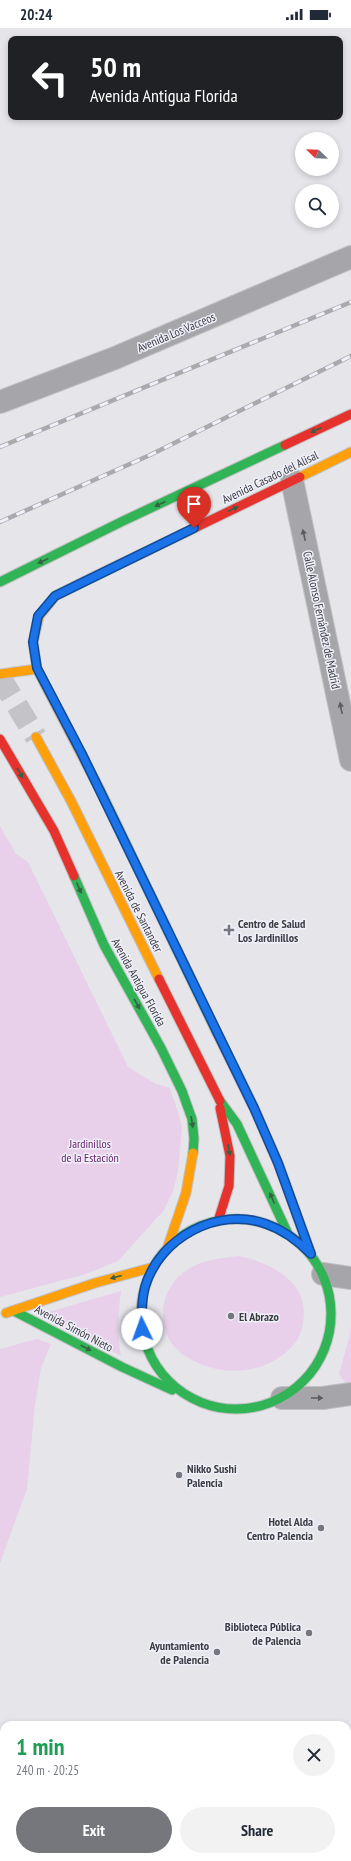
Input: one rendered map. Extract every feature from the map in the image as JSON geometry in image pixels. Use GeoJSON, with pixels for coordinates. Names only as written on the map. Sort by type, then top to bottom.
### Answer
{"type":"FeatureCollection","features":[{"type":"Feature","properties":{"kind":"main road","name":"Avenida Casado del Alisal"},"geometry":{"type":"LineString","coordinates":[[0,582],[123,521],[351,414]]}},
{"type":"Feature","properties":{"kind":"main road","name":"Avenida Casado del Alisal"},"geometry":{"type":"LineString","coordinates":[[37,668],[33,642],[38,616],[55,596],[351,452]]}},
{"type":"Feature","properties":{"kind":"main road"},"geometry":{"type":"LineString","coordinates":[[0,674],[37,668],[86,761],[254,1108],[278,1163],[311,1254],[322,1274],[330,1296],[331,1320],[327,1344],[316,1366],[301,1384],[282,1398],[259,1407],[235,1410],[211,1406],[189,1398],[172,1385],[158,1368],[148,1350],[142,1329],[141,1308],[145,1287],[154,1267],[167,1249],[190,1231],[218,1221],[242,1219],[265,1223],[288,1234],[311,1254]]}},
{"type":"Feature","properties":{"kind":"main road","name":"Avenida de Santander"},"geometry":{"type":"LineString","coordinates":[[36,737],[71,801],[218,1098]]}},
{"type":"Feature","properties":{"kind":"main road","name":"Avenida Antigua Florida"},"geometry":{"type":"LineString","coordinates":[[0,739],[54,831],[104,945],[161,1048],[182,1091],[192,1119],[194,1139],[192,1162],[186,1193],[167,1249]]}},
{"type":"Feature","properties":{"kind":"main road"},"geometry":{"type":"LineString","coordinates":[[218,1098],[237,1124],[288,1234]]}},
{"type":"Feature","properties":{"kind":"main road"},"geometry":{"type":"LineString","coordinates":[[218,1098],[230,1156],[229,1186],[218,1221]]}},
{"type":"Feature","properties":{"kind":"main road","name":"Avenida Simón Nieto"},"geometry":{"type":"LineString","coordinates":[[0,1314],[14,1311],[95,1283],[154,1267]]}},
{"type":"Feature","properties":{"kind":"main road","name":"Avenida Simón Nieto"},"geometry":{"type":"LineString","coordinates":[[14,1311],[38,1322],[122,1367],[189,1398]]}},
{"type":"Feature","properties":{"kind":"street","name":"Avenida Los Vacceos"},"geometry":{"type":"LineString","coordinates":[[0,402],[115,358],[351,257]]}},
{"type":"Feature","properties":{"kind":"street","name":"Calle Alonso Fernández de Madrid"},"geometry":{"type":"LineString","coordinates":[[292,480],[343,681],[351,760]]}},
{"type":"Feature","properties":{"kind":"street"},"geometry":{"type":"LineString","coordinates":[[322,1274],[351,1278]]}},
{"type":"Feature","properties":{"kind":"street"},"geometry":{"type":"LineString","coordinates":[[282,1398],[323,1398],[351,1394]]}},
{"type":"Feature","properties":{"kind":"green space","name":"Jardinillos de la Estación"},"geometry":{"type":"Polygon","coordinates":[[[0,826],[16,854],[28,862],[128,1067],[156,1084],[170,1088],[182,1127],[178,1171],[173,1191],[164,1210],[118,1261],[86,1274],[0,1297],[0,826]]]}},
{"type":"Feature","properties":{"kind":"green space"},"geometry":{"type":"Polygon","coordinates":[[[239,1256],[251,1259],[275,1269],[286,1277],[294,1285],[304,1308],[300,1334],[296,1342],[283,1355],[270,1363],[240,1371],[209,1367],[181,1353],[173,1345],[167,1335],[163,1312],[169,1290],[175,1280],[184,1272],[203,1262],[239,1256]]]}},
{"type":"Feature","properties":{"kind":"green space"},"geometry":{"type":"Polygon","coordinates":[[[121,1291],[118,1324],[121,1356],[45,1313],[121,1291]]]}},
{"type":"Feature","properties":{"kind":"green space"},"geometry":{"type":"Polygon","coordinates":[[[351,1326],[351,1383],[345,1382],[339,1374],[350,1335],[351,1326]]]}},
{"type":"Feature","properties":{"kind":"green space"},"geometry":{"type":"Polygon","coordinates":[[[37,1339],[51,1344],[41,1368],[35,1404],[27,1489],[0,1563],[0,1349],[37,1339]]]}},
{"type":"Feature","properties":{"kind":"tunnel"},"geometry":{"type":"LineString","coordinates":[[0,677],[36,737]]}},
{"type":"Feature","properties":{"kind":"railway"},"geometry":{"type":"LineString","coordinates":[[0,447],[351,302]]}},
{"type":"Feature","properties":{"kind":"railway"},"geometry":{"type":"LineString","coordinates":[[0,522],[150,455],[351,356]]}},
{"type":"Feature","properties":{"kind":"traffic: fast"},"geometry":{"type":"LineString","coordinates":[[0,582],[123,521],[285,445]]}},
{"type":"Feature","properties":{"kind":"traffic: fast"},"geometry":{"type":"LineString","coordinates":[[100,790],[216,1031]]}},
{"type":"Feature","properties":{"kind":"traffic: fast"},"geometry":{"type":"LineString","coordinates":[[74,876],[104,945],[161,1048],[182,1091],[192,1119],[194,1139],[193,1153]]}},
{"type":"Feature","properties":{"kind":"traffic: fast"},"geometry":{"type":"LineString","coordinates":[[220,1101],[237,1124],[288,1234]]}},
{"type":"Feature","properties":{"kind":"traffic: fast"},"geometry":{"type":"LineString","coordinates":[[236,1219],[255,1221],[272,1226],[289,1235],[303,1247],[315,1261],[324,1278],[329,1295],[331,1314],[329,1333],[324,1350],[315,1367],[303,1381],[289,1393],[272,1402],[255,1407],[236,1409],[217,1407],[200,1402],[183,1393],[169,1381],[157,1367],[148,1350],[143,1333],[141,1314],[143,1295],[148,1278],[157,1261],[169,1247],[183,1235],[200,1226],[217,1221],[236,1219]]}},
{"type":"Feature","properties":{"kind":"traffic: fast"},"geometry":{"type":"LineString","coordinates":[[14,1311],[122,1367],[172,1390]]}},
{"type":"Feature","properties":{"kind":"traffic: slow"},"geometry":{"type":"LineString","coordinates":[[300,477],[351,452]]}},
{"type":"Feature","properties":{"kind":"traffic: slow"},"geometry":{"type":"LineString","coordinates":[[85,581],[55,596],[39,616],[33,642],[37,669],[100,790]]}},
{"type":"Feature","properties":{"kind":"traffic: slow"},"geometry":{"type":"LineString","coordinates":[[0,674],[37,669]]}},
{"type":"Feature","properties":{"kind":"traffic: slow"},"geometry":{"type":"LineString","coordinates":[[36,737],[71,801],[159,979]]}},
{"type":"Feature","properties":{"kind":"traffic: slow"},"geometry":{"type":"LineString","coordinates":[[167,1249],[186,1193],[193,1153]]}},
{"type":"Feature","properties":{"kind":"traffic: slow"},"geometry":{"type":"LineString","coordinates":[[6,1313],[95,1283],[154,1267]]}},
{"type":"Feature","properties":{"kind":"traffic: jam"},"geometry":{"type":"LineString","coordinates":[[285,445],[351,414]]}},
{"type":"Feature","properties":{"kind":"traffic: jam"},"geometry":{"type":"LineString","coordinates":[[85,581],[300,477]]}},
{"type":"Feature","properties":{"kind":"traffic: jam"},"geometry":{"type":"LineString","coordinates":[[0,739],[54,831],[74,876]]}},
{"type":"Feature","properties":{"kind":"traffic: jam"},"geometry":{"type":"LineString","coordinates":[[159,979],[220,1101]]}},
{"type":"Feature","properties":{"kind":"traffic: jam"},"geometry":{"type":"LineString","coordinates":[[216,1031],[254,1108],[278,1163],[311,1254]]}},
{"type":"Feature","properties":{"kind":"traffic: jam"},"geometry":{"type":"LineString","coordinates":[[218,1221],[229,1186],[230,1156],[220,1108]]}},
{"type":"Feature","properties":{"kind":"place","name":"Centro de Salud Los Jardinillos"},"geometry":{"type":"Point","coordinates":[229,930]}},
{"type":"Feature","properties":{"kind":"place","name":"El Abrazo"},"geometry":{"type":"Point","coordinates":[231,1316]}},
{"type":"Feature","properties":{"kind":"place","name":"Nikko Sushi Palencia"},"geometry":{"type":"Point","coordinates":[179,1475]}},
{"type":"Feature","properties":{"kind":"place","name":"Hotel Alda Centro Palencia"},"geometry":{"type":"Point","coordinates":[321,1528]}},
{"type":"Feature","properties":{"kind":"place","name":"Biblioteca Pública de Palencia"},"geometry":{"type":"Point","coordinates":[309,1633]}},
{"type":"Feature","properties":{"kind":"place","name":"Ayuntamiento de Palencia"},"geometry":{"type":"Point","coordinates":[217,1652]}},
{"type":"Feature","properties":{"kind":"route"},"geometry":{"type":"LineString","coordinates":[[142,1329],[141,1308],[145,1287],[154,1267],[167,1249],[190,1231],[218,1221],[242,1219],[265,1223],[288,1234],[311,1254],[278,1163],[254,1108],[82,754],[37,668],[33,642],[38,616],[55,596],[194,528]]}}]}
